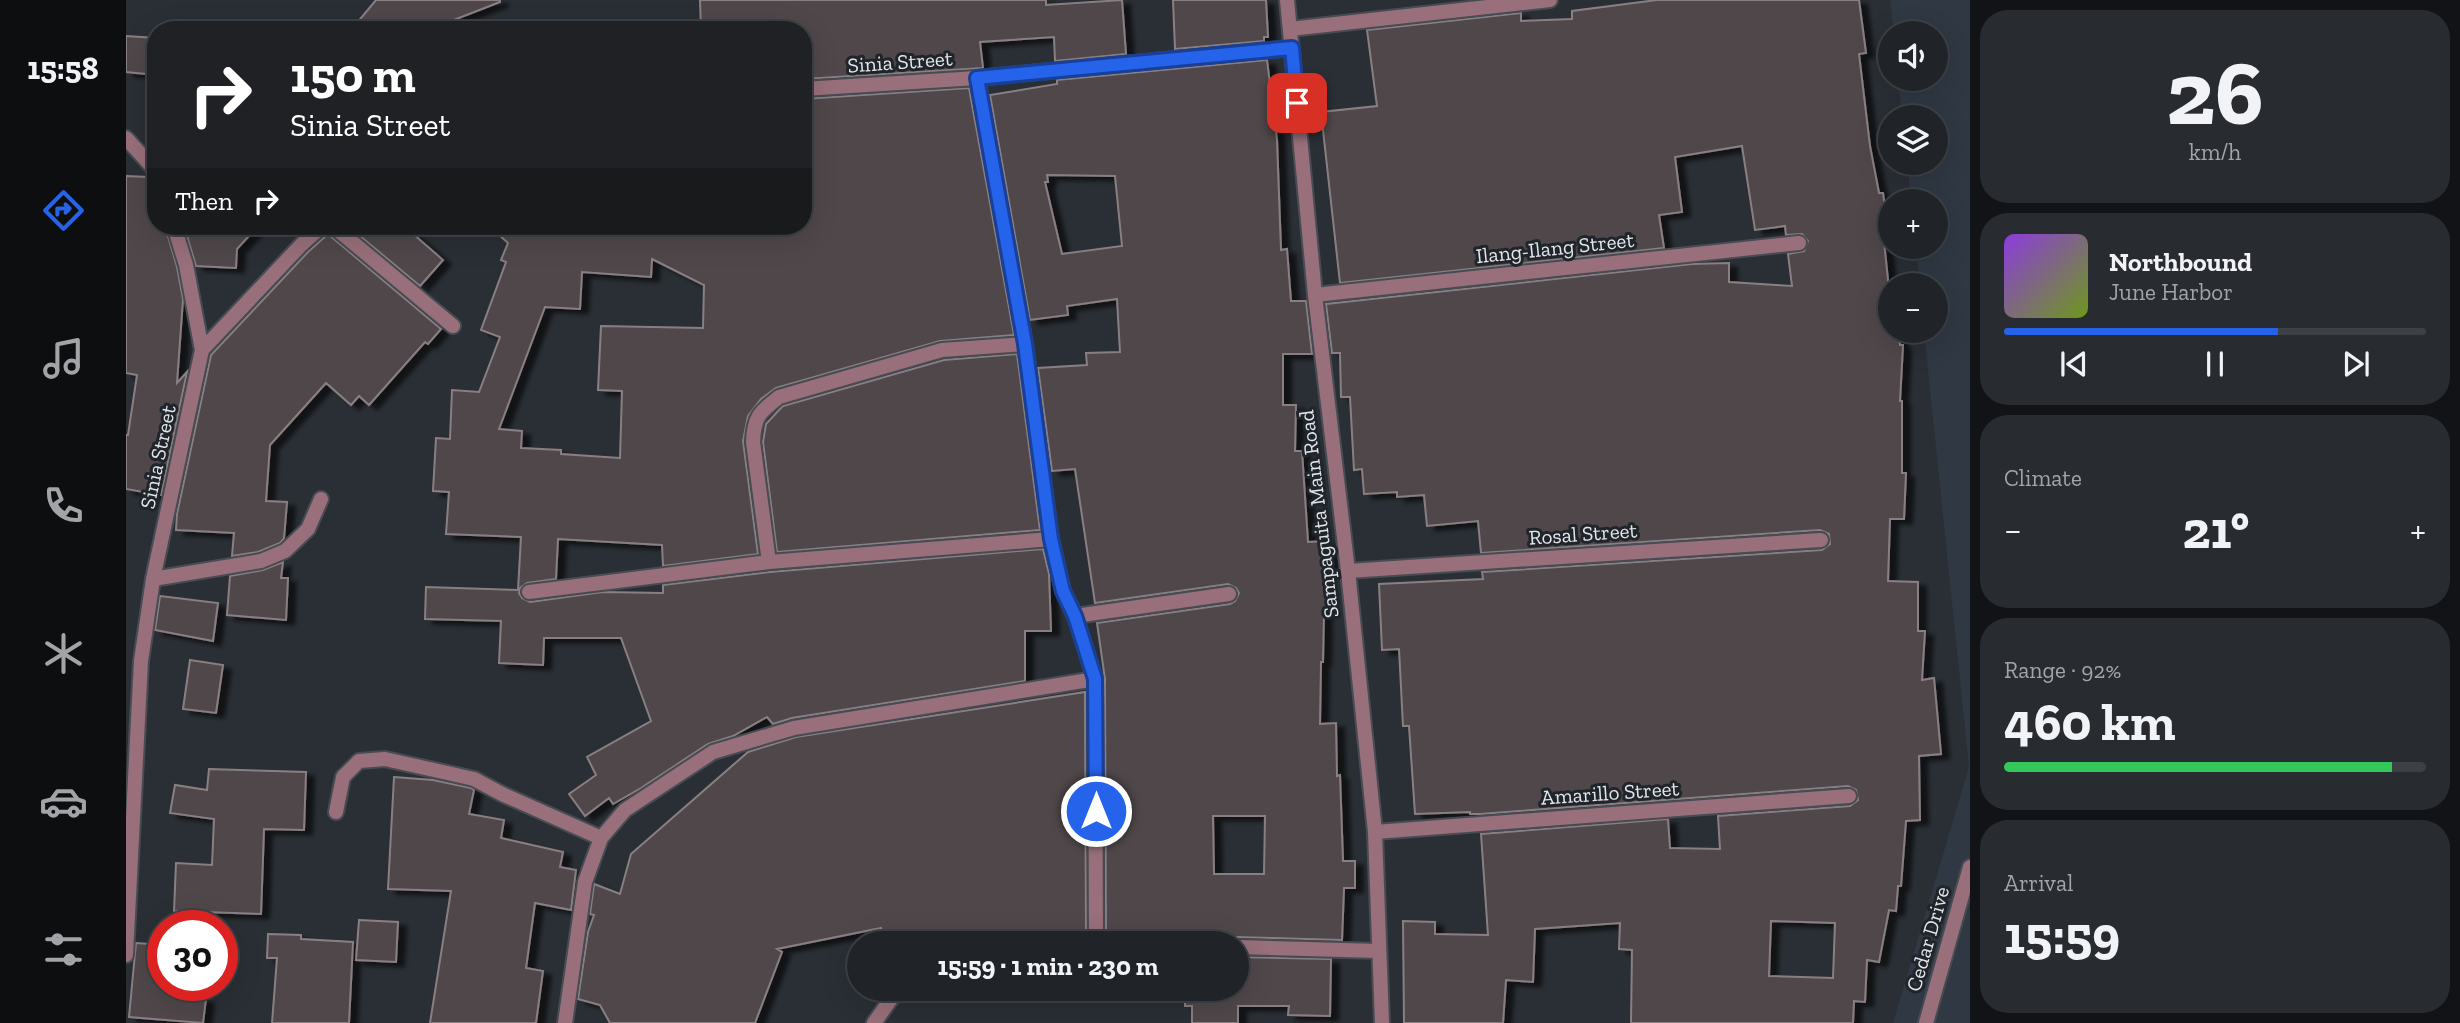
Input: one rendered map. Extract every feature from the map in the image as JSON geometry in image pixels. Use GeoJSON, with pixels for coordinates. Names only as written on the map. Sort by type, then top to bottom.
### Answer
{"type":"FeatureCollection","features":[{"type":"Feature","properties":{"kind":"street","name":"Sampaguita Main Road"},"geometry":{"type":"LineString","coordinates":[[1287,0],[1315,295],[1348,571],[1375,832],[1382,1023]]}},
{"type":"Feature","properties":{"kind":"street"},"geometry":{"type":"LineString","coordinates":[[1290,29],[1550,0]]}},
{"type":"Feature","properties":{"kind":"street","name":"Sinia Street"},"geometry":{"type":"LineString","coordinates":[[812,88],[977,78],[1292,48]]}},
{"type":"Feature","properties":{"kind":"street"},"geometry":{"type":"LineString","coordinates":[[977,78],[1025,344],[1051,539],[1063,591],[1075,616],[1095,679],[1096,931]]}},
{"type":"Feature","properties":{"kind":"street"},"geometry":{"type":"LineString","coordinates":[[126,138],[147,161]]}},
{"type":"Feature","properties":{"kind":"street"},"geometry":{"type":"LineString","coordinates":[[177,235],[186,265],[202,349]]}},
{"type":"Feature","properties":{"kind":"street"},"geometry":{"type":"LineString","coordinates":[[202,349],[312,235]]}},
{"type":"Feature","properties":{"kind":"street"},"geometry":{"type":"LineString","coordinates":[[344,235],[453,326]]}},
{"type":"Feature","properties":{"kind":"street","name":"Ilang-Ilang Street"},"geometry":{"type":"LineString","coordinates":[[1315,295],[1799,243]]}},
{"type":"Feature","properties":{"kind":"street"},"geometry":{"type":"LineString","coordinates":[[769,562],[753,442],[760,411],[779,397],[942,350],[1025,344]]}},
{"type":"Feature","properties":{"kind":"street","name":"Sinia Street"},"geometry":{"type":"LineString","coordinates":[[126,955],[141,661],[153,579],[202,349]]}},
{"type":"Feature","properties":{"kind":"street"},"geometry":{"type":"LineString","coordinates":[[153,579],[261,561],[285,551],[308,529],[321,499]]}},
{"type":"Feature","properties":{"kind":"street"},"geometry":{"type":"LineString","coordinates":[[529,592],[769,562],[1051,539]]}},
{"type":"Feature","properties":{"kind":"street","name":"Rosal Street"},"geometry":{"type":"LineString","coordinates":[[1348,571],[1821,540]]}},
{"type":"Feature","properties":{"kind":"street"},"geometry":{"type":"LineString","coordinates":[[1075,616],[1229,594]]}},
{"type":"Feature","properties":{"kind":"street"},"geometry":{"type":"LineString","coordinates":[[565,1023],[585,882],[601,838],[625,810],[713,752],[794,728],[1095,679]]}},
{"type":"Feature","properties":{"kind":"street"},"geometry":{"type":"LineString","coordinates":[[336,812],[343,777],[359,761],[385,759],[474,779],[601,838]]}},
{"type":"Feature","properties":{"kind":"street","name":"Amarillo Street"},"geometry":{"type":"LineString","coordinates":[[1375,832],[1849,796]]}},
{"type":"Feature","properties":{"kind":"street","name":"Cedar Drive"},"geometry":{"type":"LineString","coordinates":[[1926,1023],[1970,867]]}},
{"type":"Feature","properties":{"kind":"street"},"geometry":{"type":"LineString","coordinates":[[1249,947],[1379,951]]}},
{"type":"Feature","properties":{"kind":"street"},"geometry":{"type":"LineString","coordinates":[[874,1023],[890,1001]]}},
{"type":"Feature","properties":{"kind":"shaded area"},"geometry":{"type":"Polygon","coordinates":[[[1890,0],[1970,0],[1970,1023],[1893,1023],[1969,767],[1925,343],[1948,343],[1948,273],[1919,273],[1917,259],[1948,259],[1948,189],[1910,189],[1908,175],[1948,175],[1948,105],[1901,105],[1899,91],[1948,91],[1948,21],[1893,21],[1890,0]]]}},
{"type":"Feature","properties":{"kind":"building"},"geometry":{"type":"Polygon","coordinates":[[[376,0],[500,0],[451,21],[358,21],[376,0]]]}},
{"type":"Feature","properties":{"kind":"building"},"geometry":{"type":"Polygon","coordinates":[[[700,0],[1046,0],[1046,5],[1122,0],[1126,54],[1055,61],[1054,37],[980,42],[983,68],[812,78],[812,21],[701,21],[700,0]]]}},
{"type":"Feature","properties":{"kind":"building"},"geometry":{"type":"Polygon","coordinates":[[[1173,0],[1266,0],[1268,37],[1264,37],[1264,41],[1175,49],[1173,0]]]}},
{"type":"Feature","properties":{"kind":"building"},"geometry":{"type":"Polygon","coordinates":[[[1657,0],[1859,0],[1866,53],[1859,54],[1878,189],[1878,259],[1886,259],[1887,273],[1878,273],[1878,343],[1903,345],[1900,401],[1902,473],[1906,473],[1904,519],[1890,519],[1888,581],[1918,582],[1918,631],[1925,631],[1922,680],[1934,678],[1941,754],[1919,756],[1920,820],[1906,821],[1901,886],[1898,886],[1896,911],[1889,910],[1879,962],[1867,960],[1865,1002],[1854,1001],[1853,1023],[1631,1023],[1632,950],[1619,949],[1620,923],[1535,929],[1533,982],[1506,980],[1503,1023],[1404,1023],[1403,921],[1435,922],[1435,934],[1488,935],[1481,834],[1668,819],[1670,848],[1720,849],[1718,816],[1850,806],[1858,800],[1856,790],[1848,786],[1480,814],[1415,814],[1409,726],[1403,726],[1399,649],[1382,650],[1379,584],[1483,579],[1482,572],[1822,550],[1830,544],[1829,534],[1820,530],[1481,553],[1478,521],[1427,526],[1424,495],[1397,497],[1397,492],[1364,494],[1362,469],[1354,470],[1350,397],[1341,397],[1340,353],[1332,353],[1326,304],[1692,264],[1729,263],[1729,282],[1792,286],[1788,254],[1804,251],[1808,241],[1802,234],[1786,235],[1785,226],[1755,230],[1742,146],[1675,157],[1682,212],[1659,215],[1664,248],[1340,283],[1321,112],[1377,106],[1367,30],[1521,13],[1521,21],[1572,19],[1572,11],[1657,0]],[[1771,921],[1769,976],[1833,978],[1835,923],[1771,921]]]}},
{"type":"Feature","properties":{"kind":"building"},"geometry":{"type":"Polygon","coordinates":[[[126,36],[147,37],[147,74],[126,72],[126,36]]]}},
{"type":"Feature","properties":{"kind":"building"},"geometry":{"type":"Polygon","coordinates":[[[1267,60],[1277,140],[1281,250],[1287,249],[1291,301],[1306,301],[1312,354],[1283,354],[1283,405],[1296,405],[1295,451],[1302,451],[1308,542],[1328,541],[1330,566],[1322,566],[1327,611],[1324,612],[1320,724],[1336,723],[1343,861],[1355,861],[1355,888],[1344,888],[1342,940],[1249,937],[1249,931],[1106,931],[1105,679],[1097,623],[1230,604],[1239,593],[1228,584],[1095,603],[1075,469],[1052,471],[1038,368],[1087,365],[1086,353],[1120,352],[1117,299],[1067,306],[1068,315],[1030,320],[990,95],[1057,84],[1057,80],[1267,60]],[[1047,175],[1048,182],[1045,182],[1062,254],[1122,246],[1115,176],[1047,175]],[[1213,816],[1214,874],[1264,874],[1265,816],[1213,816]]]}},
{"type":"Feature","properties":{"kind":"building"},"geometry":{"type":"Polygon","coordinates":[[[969,88],[1014,335],[940,341],[776,388],[761,399],[748,416],[743,441],[758,554],[663,566],[662,545],[558,539],[556,579],[527,583],[520,588],[519,593],[530,602],[603,592],[663,593],[663,585],[770,572],[1043,549],[1049,574],[1051,631],[1025,631],[1025,681],[792,718],[773,724],[767,717],[733,736],[708,744],[641,788],[613,804],[609,798],[585,816],[569,794],[596,775],[587,757],[651,721],[621,638],[544,638],[543,665],[499,663],[501,621],[425,619],[426,587],[518,590],[521,537],[446,534],[449,492],[433,491],[436,438],[450,439],[452,390],[479,392],[500,337],[481,330],[506,262],[501,260],[508,243],[499,235],[812,235],[812,98],[969,88]],[[652,259],[651,277],[582,272],[580,309],[545,307],[499,429],[522,431],[521,448],[620,458],[622,391],[598,390],[601,326],[703,328],[704,285],[652,259]]]}},
{"type":"Feature","properties":{"kind":"building"},"geometry":{"type":"Polygon","coordinates":[[[126,176],[147,177],[147,235],[168,235],[183,299],[177,383],[187,372],[161,495],[126,489],[126,435],[137,375],[126,373],[126,176]]]}},
{"type":"Feature","properties":{"kind":"building"},"geometry":{"type":"Polygon","coordinates":[[[187,235],[250,235],[237,249],[236,268],[196,266],[187,235]]]}},
{"type":"Feature","properties":{"kind":"building"},"geometry":{"type":"Polygon","coordinates":[[[329,235],[441,329],[428,344],[425,342],[369,405],[359,396],[351,405],[326,383],[270,445],[266,501],[287,502],[284,538],[280,543],[258,552],[232,556],[234,533],[176,530],[177,514],[211,355],[308,252],[329,235]]]}},
{"type":"Feature","properties":{"kind":"building"},"geometry":{"type":"Polygon","coordinates":[[[359,235],[414,235],[443,260],[420,286],[359,235]]]}},
{"type":"Feature","properties":{"kind":"building"},"geometry":{"type":"Polygon","coordinates":[[[1017,354],[1040,530],[777,552],[763,442],[766,424],[783,406],[944,360],[1017,354]]]}},
{"type":"Feature","properties":{"kind":"building"},"geometry":{"type":"Polygon","coordinates":[[[283,562],[281,578],[288,578],[286,620],[227,615],[230,576],[263,570],[283,562]]]}},
{"type":"Feature","properties":{"kind":"building"},"geometry":{"type":"Polygon","coordinates":[[[160,596],[218,603],[213,641],[155,630],[160,596]]]}},
{"type":"Feature","properties":{"kind":"building"},"geometry":{"type":"Polygon","coordinates":[[[190,660],[223,665],[216,713],[183,709],[190,660]]]}},
{"type":"Feature","properties":{"kind":"building"},"geometry":{"type":"Polygon","coordinates":[[[1085,692],[1086,931],[882,931],[881,928],[847,931],[847,935],[777,949],[782,952],[755,1023],[610,1023],[600,1005],[578,999],[588,932],[594,915],[590,914],[594,884],[620,894],[631,854],[748,752],[796,737],[1085,692]]]}},
{"type":"Feature","properties":{"kind":"building"},"geometry":{"type":"Polygon","coordinates":[[[209,769],[306,772],[304,830],[264,829],[261,914],[238,913],[238,910],[174,910],[176,863],[212,865],[214,819],[170,813],[175,785],[207,790],[209,769]]]}},
{"type":"Feature","properties":{"kind":"building"},"geometry":{"type":"Polygon","coordinates":[[[394,777],[433,780],[471,788],[474,790],[469,814],[504,820],[501,838],[563,852],[560,867],[576,870],[571,910],[535,903],[526,968],[543,971],[536,1023],[430,1023],[451,891],[388,889],[394,777]]]}},
{"type":"Feature","properties":{"kind":"building"},"geometry":{"type":"Polygon","coordinates":[[[359,920],[398,922],[396,962],[356,960],[359,920]]]}},
{"type":"Feature","properties":{"kind":"building"},"geometry":{"type":"Polygon","coordinates":[[[268,934],[353,942],[349,1023],[272,1023],[277,958],[267,958],[268,934]]]}},
{"type":"Feature","properties":{"kind":"building"},"geometry":{"type":"Polygon","coordinates":[[[136,943],[147,944],[147,1001],[206,1001],[203,1023],[129,1017],[136,943]]]}},
{"type":"Feature","properties":{"kind":"building"},"geometry":{"type":"Polygon","coordinates":[[[1249,957],[1331,959],[1330,1016],[1288,1015],[1289,1006],[1238,1006],[1238,1023],[1192,1023],[1192,1006],[1185,1006],[1185,1001],[1249,1001],[1249,957]]]}},
{"type":"Feature","properties":{"kind":"route"},"geometry":{"type":"LineString","coordinates":[[1096,811],[1095,679],[1075,616],[1063,591],[1051,539],[1025,344],[977,78],[1292,48],[1297,103]]}}]}
